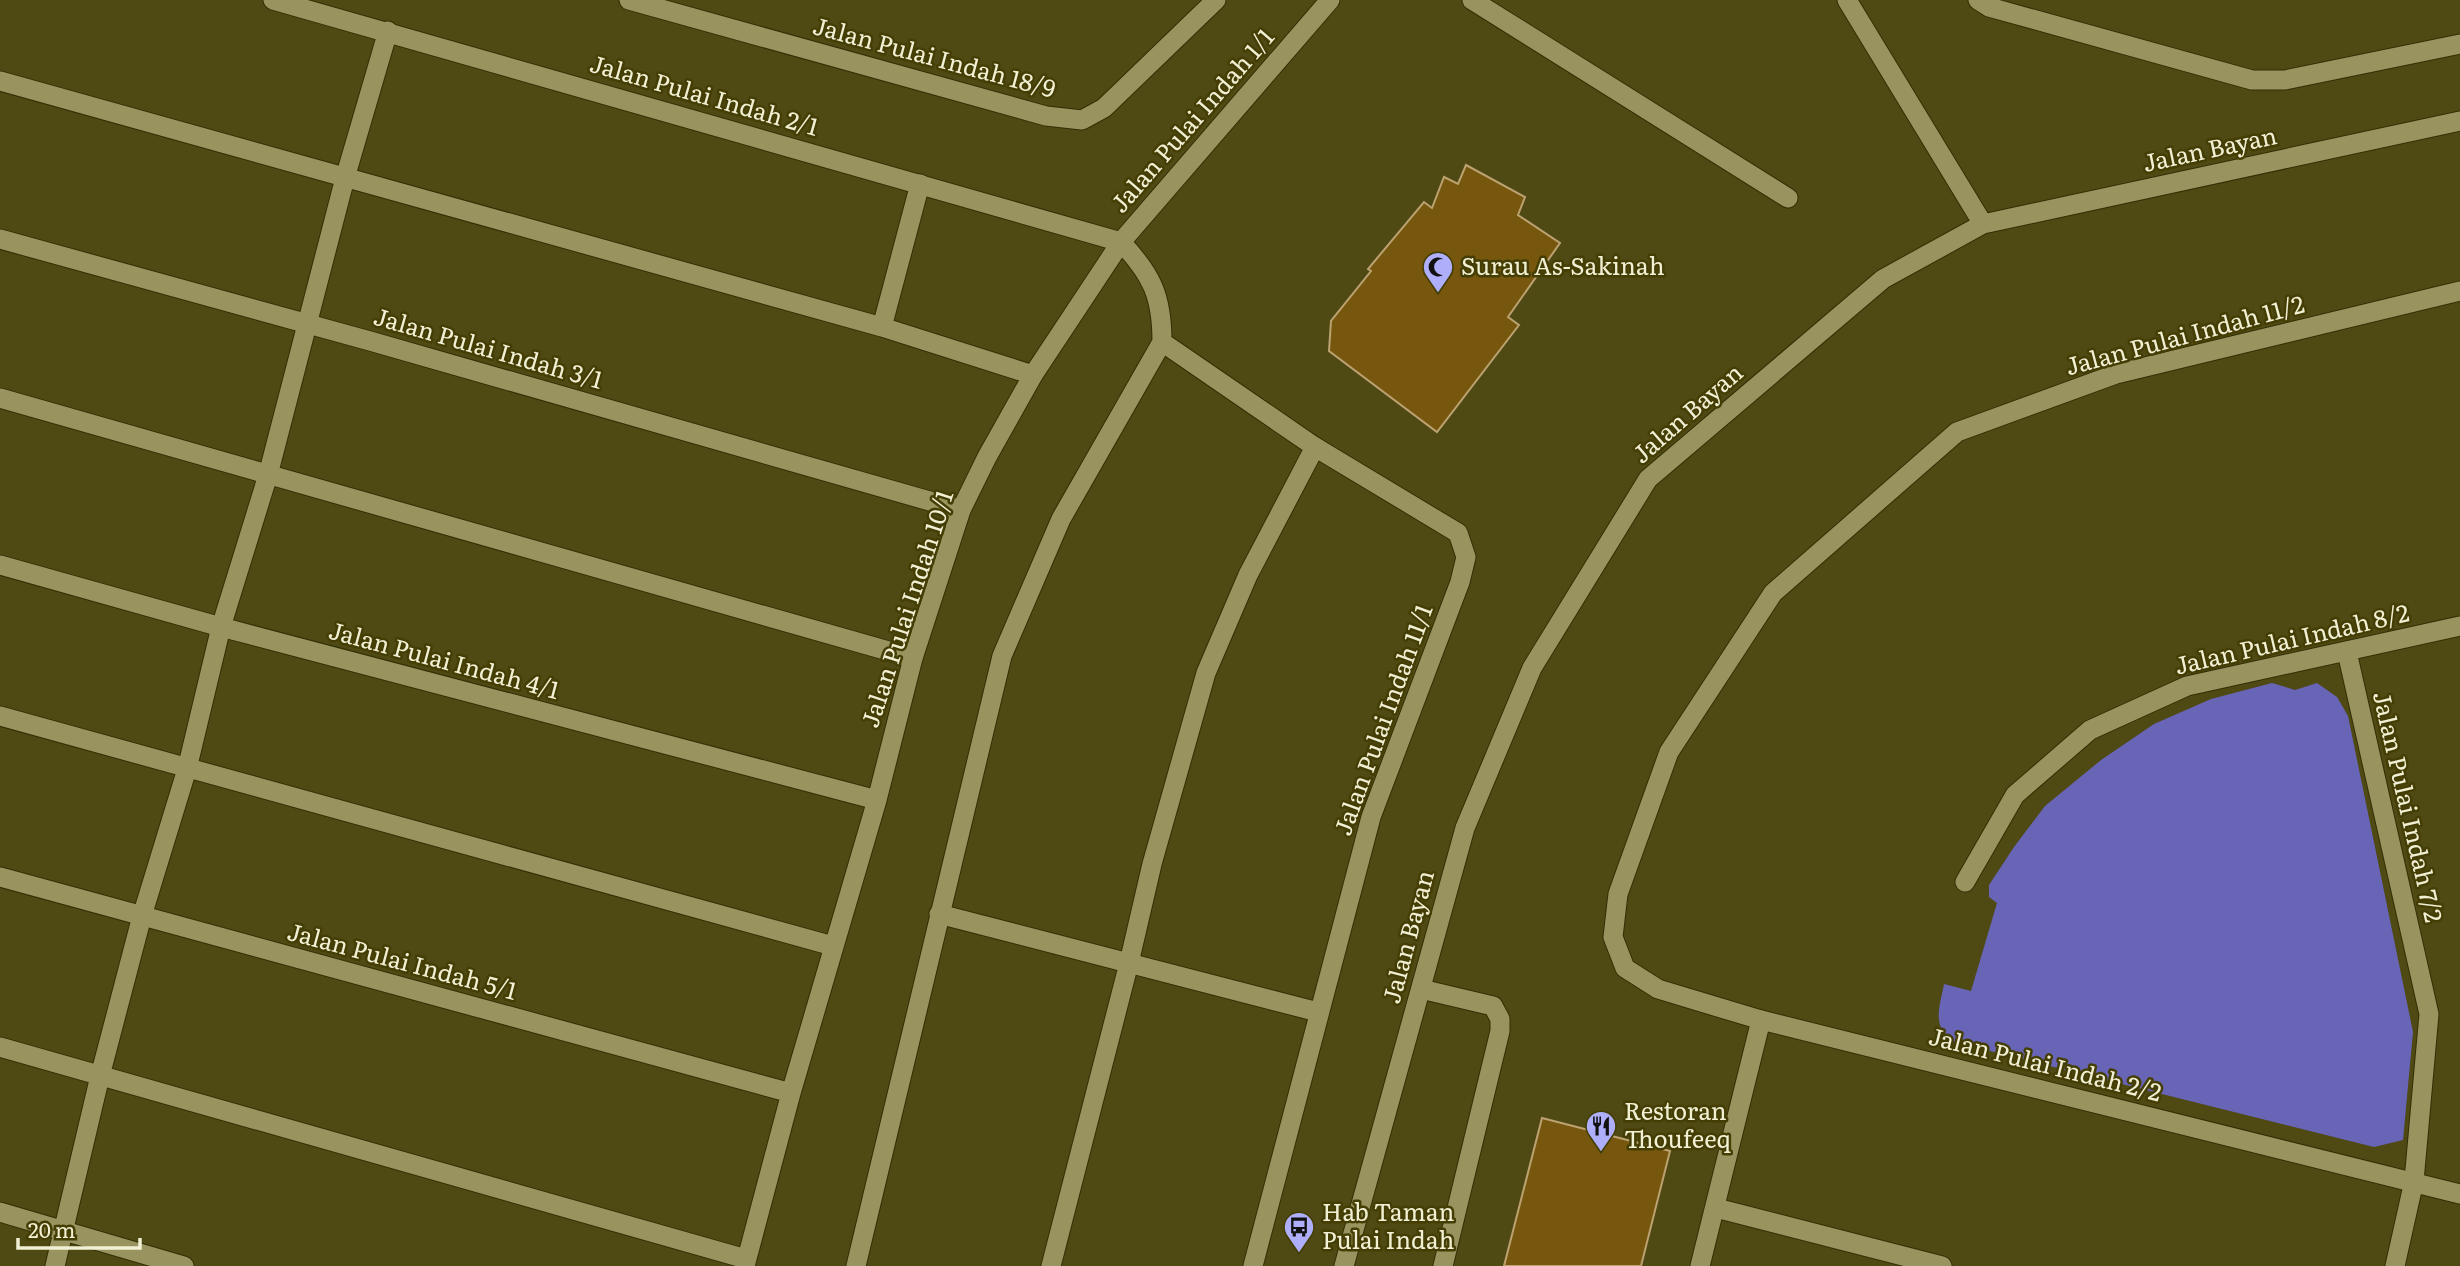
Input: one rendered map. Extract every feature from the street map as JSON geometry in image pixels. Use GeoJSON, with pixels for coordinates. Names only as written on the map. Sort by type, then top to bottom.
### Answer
{"type":"FeatureCollection","features":[{"type":"Feature","properties":{"kind":"street","name":"Jalan Pulai Indah 2/1"},"geometry":{"type":"LineString","coordinates":[[273,0],[1121,242]]}},
{"type":"Feature","properties":{"kind":"street","name":"Jalan Pulai Indah 18/9"},"geometry":{"type":"LineString","coordinates":[[629,0],[1046,116],[1082,120],[1104,108],[1216,0]]}},
{"type":"Feature","properties":{"kind":"street","name":"Jalan Pulai Indah 1/1"},"geometry":{"type":"LineString","coordinates":[[1121,242],[1330,0]]}},
{"type":"Feature","properties":{"kind":"street"},"geometry":{"type":"LineString","coordinates":[[1472,0],[1788,198]]}},
{"type":"Feature","properties":{"kind":"street"},"geometry":{"type":"LineString","coordinates":[[1847,0],[1983,224]]}},
{"type":"Feature","properties":{"kind":"street"},"geometry":{"type":"LineString","coordinates":[[1978,0],[1989,7],[2252,80],[2285,80],[2460,44]]}},
{"type":"Feature","properties":{"kind":"street"},"geometry":{"type":"LineString","coordinates":[[55,1266],[100,1076],[142,916],[187,769],[221,627],[268,475],[345,178],[388,31]]}},
{"type":"Feature","properties":{"kind":"street"},"geometry":{"type":"LineString","coordinates":[[0,81],[882,327],[1033,375]]}},
{"type":"Feature","properties":{"kind":"street","name":"Jalan Bayan"},"geometry":{"type":"LineString","coordinates":[[1344,1266],[1465,828],[1532,668],[1648,479],[1883,279],[1983,224],[2460,121]]}},
{"type":"Feature","properties":{"kind":"street"},"geometry":{"type":"LineString","coordinates":[[882,327],[920,184]]}},
{"type":"Feature","properties":{"kind":"street","name":"Jalan Pulai Indah 3/1"},"geometry":{"type":"LineString","coordinates":[[0,239],[961,510]]}},
{"type":"Feature","properties":{"kind":"street"},"geometry":{"type":"LineString","coordinates":[[856,1266],[1002,656],[1061,519],[1162,342],[1162,314],[1153,287],[1142,264],[1121,242]]}},
{"type":"Feature","properties":{"kind":"street","name":"Jalan Pulai Indah 10/1"},"geometry":{"type":"LineString","coordinates":[[745,1262],[790,1093],[877,800],[913,658],[961,510],[1033,375],[1121,242]]}},
{"type":"Feature","properties":{"kind":"street","name":"Jalan Pulai Indah 11/2"},"geometry":{"type":"LineString","coordinates":[[1625,968],[1613,937],[1618,894],[1669,752],[1773,593],[1957,432],[2116,374],[2460,291]]}},
{"type":"Feature","properties":{"kind":"street","name":"Jalan Pulai Indah 11/1"},"geometry":{"type":"LineString","coordinates":[[1162,342],[1315,447],[1458,533],[1466,557],[1461,582],[1371,817],[1318,1012],[1254,1266]]}},
{"type":"Feature","properties":{"kind":"street"},"geometry":{"type":"LineString","coordinates":[[0,398],[913,658]]}},
{"type":"Feature","properties":{"kind":"street"},"geometry":{"type":"LineString","coordinates":[[1051,1266],[1152,864],[1206,673],[1248,575],[1315,447]]}},
{"type":"Feature","properties":{"kind":"street","name":"Jalan Pulai Indah 4/1"},"geometry":{"type":"LineString","coordinates":[[0,565],[221,627],[877,800]]}},
{"type":"Feature","properties":{"kind":"street","name":"Jalan Pulai Indah 8/2"},"geometry":{"type":"LineString","coordinates":[[1965,882],[2015,795],[2090,730],[2187,686],[2460,626]]}},
{"type":"Feature","properties":{"kind":"street","name":"Jalan Pulai Indah 7/2"},"geometry":{"type":"LineString","coordinates":[[2347,652],[2430,1014],[2414,1181],[2395,1266]]}},
{"type":"Feature","properties":{"kind":"street"},"geometry":{"type":"LineString","coordinates":[[0,716],[833,946]]}},
{"type":"Feature","properties":{"kind":"street","name":"Jalan Pulai Indah 5/1"},"geometry":{"type":"LineString","coordinates":[[0,877],[790,1093]]}},
{"type":"Feature","properties":{"kind":"street"},"geometry":{"type":"LineString","coordinates":[[939,914],[1318,1012]]}},
{"type":"Feature","properties":{"kind":"street","name":"Jalan Pulai Indah 2/2"},"geometry":{"type":"LineString","coordinates":[[1625,968],[1658,989],[1761,1020],[2460,1194]]}},
{"type":"Feature","properties":{"kind":"street"},"geometry":{"type":"LineString","coordinates":[[1421,989],[1493,1006],[1500,1019],[1500,1031],[1443,1266]]}},
{"type":"Feature","properties":{"kind":"street"},"geometry":{"type":"LineString","coordinates":[[1700,1266],[1761,1020]]}},
{"type":"Feature","properties":{"kind":"street"},"geometry":{"type":"LineString","coordinates":[[0,1047],[745,1262]]}},
{"type":"Feature","properties":{"kind":"street"},"geometry":{"type":"LineString","coordinates":[[1716,1208],[1942,1266]]}},
{"type":"Feature","properties":{"kind":"street"},"geometry":{"type":"LineString","coordinates":[[0,1212],[184,1266]]}},
{"type":"Feature","properties":{"kind":"shaded area"},"geometry":{"type":"Polygon","coordinates":[[[2272,683],[2295,690],[2317,683],[2337,697],[2348,716],[2413,1032],[2403,1140],[2374,1147],[1950,1041],[1939,1021],[1944,984],[1971,991],[1997,903],[1989,897],[1989,885],[2045,806],[2101,760],[2154,724],[2211,699],[2272,683]]]}},
{"type":"Feature","properties":{"kind":"building","name":"Surau As-Sakinah"},"geometry":{"type":"Polygon","coordinates":[[[1466,165],[1525,197],[1518,215],[1560,243],[1508,317],[1519,325],[1437,432],[1329,351],[1331,321],[1371,271],[1368,269],[1424,202],[1432,208],[1444,177],[1458,184],[1466,165]]]}},
{"type":"Feature","properties":{"kind":"building"},"geometry":{"type":"Polygon","coordinates":[[[1542,1118],[1670,1151],[1641,1266],[1504,1266],[1542,1118]]]}},
{"type":"Feature","properties":{"kind":"place","name":"Surau As-Sakinah"},"geometry":{"type":"Point","coordinates":[1438,294]}},
{"type":"Feature","properties":{"kind":"place","name":"Restoran Thoufeeq"},"geometry":{"type":"Point","coordinates":[1601,1153]}},
{"type":"Feature","properties":{"kind":"place","name":"Hab Taman Pulai Indah"},"geometry":{"type":"Point","coordinates":[1299,1254]}}]}
